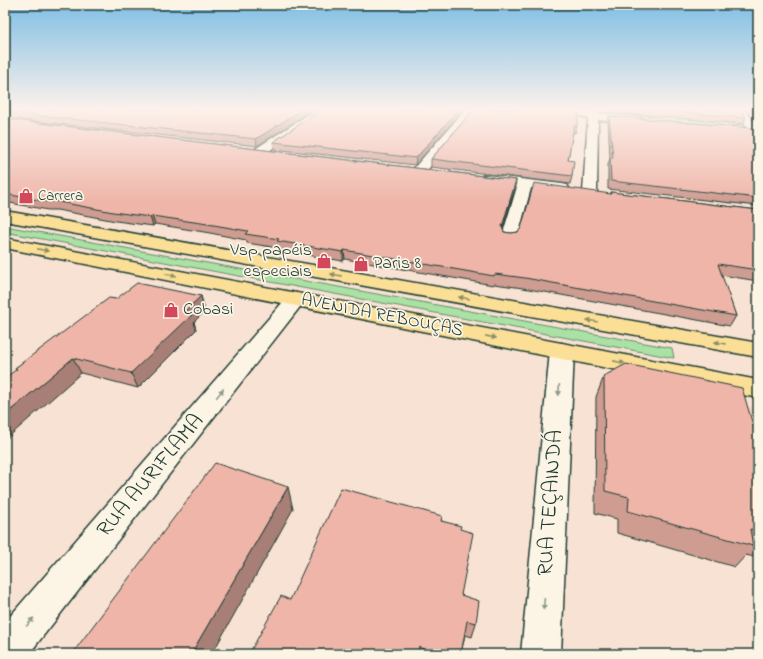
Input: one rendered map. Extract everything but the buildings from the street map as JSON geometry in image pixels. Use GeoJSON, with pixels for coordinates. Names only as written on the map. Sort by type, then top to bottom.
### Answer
{"type":"FeatureCollection","features":[{"type":"Feature","properties":{"kind":"main road","name":"AVENIDA REBOUÇAS"},"geometry":{"type":"LineString","coordinates":[[5,216],[758,350]]}},
{"type":"Feature","properties":{"kind":"main road","name":"AVENIDA REBOUÇAS"},"geometry":{"type":"LineString","coordinates":[[5,243],[758,389]]}},
{"type":"Feature","properties":{"kind":"street"},"geometry":{"type":"LineString","coordinates":[[259,152],[278,140]]}},
{"type":"Feature","properties":{"kind":"street"},"geometry":{"type":"LineString","coordinates":[[420,171],[446,140]]}},
{"type":"Feature","properties":{"kind":"street"},"geometry":{"type":"LineString","coordinates":[[590,192],[592,140]]}},
{"type":"Feature","properties":{"kind":"street"},"geometry":{"type":"LineString","coordinates":[[245,150],[280,155]]}},
{"type":"Feature","properties":{"kind":"street"},"geometry":{"type":"LineString","coordinates":[[404,169],[435,173]]}},
{"type":"Feature","properties":{"kind":"street"},"geometry":{"type":"LineString","coordinates":[[472,178],[605,194]]}},
{"type":"Feature","properties":{"kind":"street"},"geometry":{"type":"LineString","coordinates":[[510,236],[525,184]]}},
{"type":"Feature","properties":{"kind":"street","name":"RUA AURIFLAMA"},"geometry":{"type":"LineString","coordinates":[[5,652],[296,299]]}},
{"type":"Feature","properties":{"kind":"street","name":"RUA TEÇAINDÁ"},"geometry":{"type":"LineString","coordinates":[[541,654],[562,351]]}},
{"type":"Feature","properties":{"kind":"shaded area"},"geometry":{"type":"Polygon","coordinates":[[[738,405],[758,409],[758,469],[738,405]]]}},
{"type":"Feature","properties":{"kind":"green space"},"geometry":{"type":"Polygon","coordinates":[[[5,226],[672,348],[674,358],[5,232],[5,226]]]}},
{"type":"Feature","properties":{"kind":"place","name":"Carrera"},"geometry":{"type":"Point","coordinates":[26,196]}},
{"type":"Feature","properties":{"kind":"place","name":"Vsp papéis especiais"},"geometry":{"type":"Point","coordinates":[324,261]}},
{"type":"Feature","properties":{"kind":"place","name":"Paris 8"},"geometry":{"type":"Point","coordinates":[361,264]}},
{"type":"Feature","properties":{"kind":"place","name":"Cobasi"},"geometry":{"type":"Point","coordinates":[171,310]}}]}
